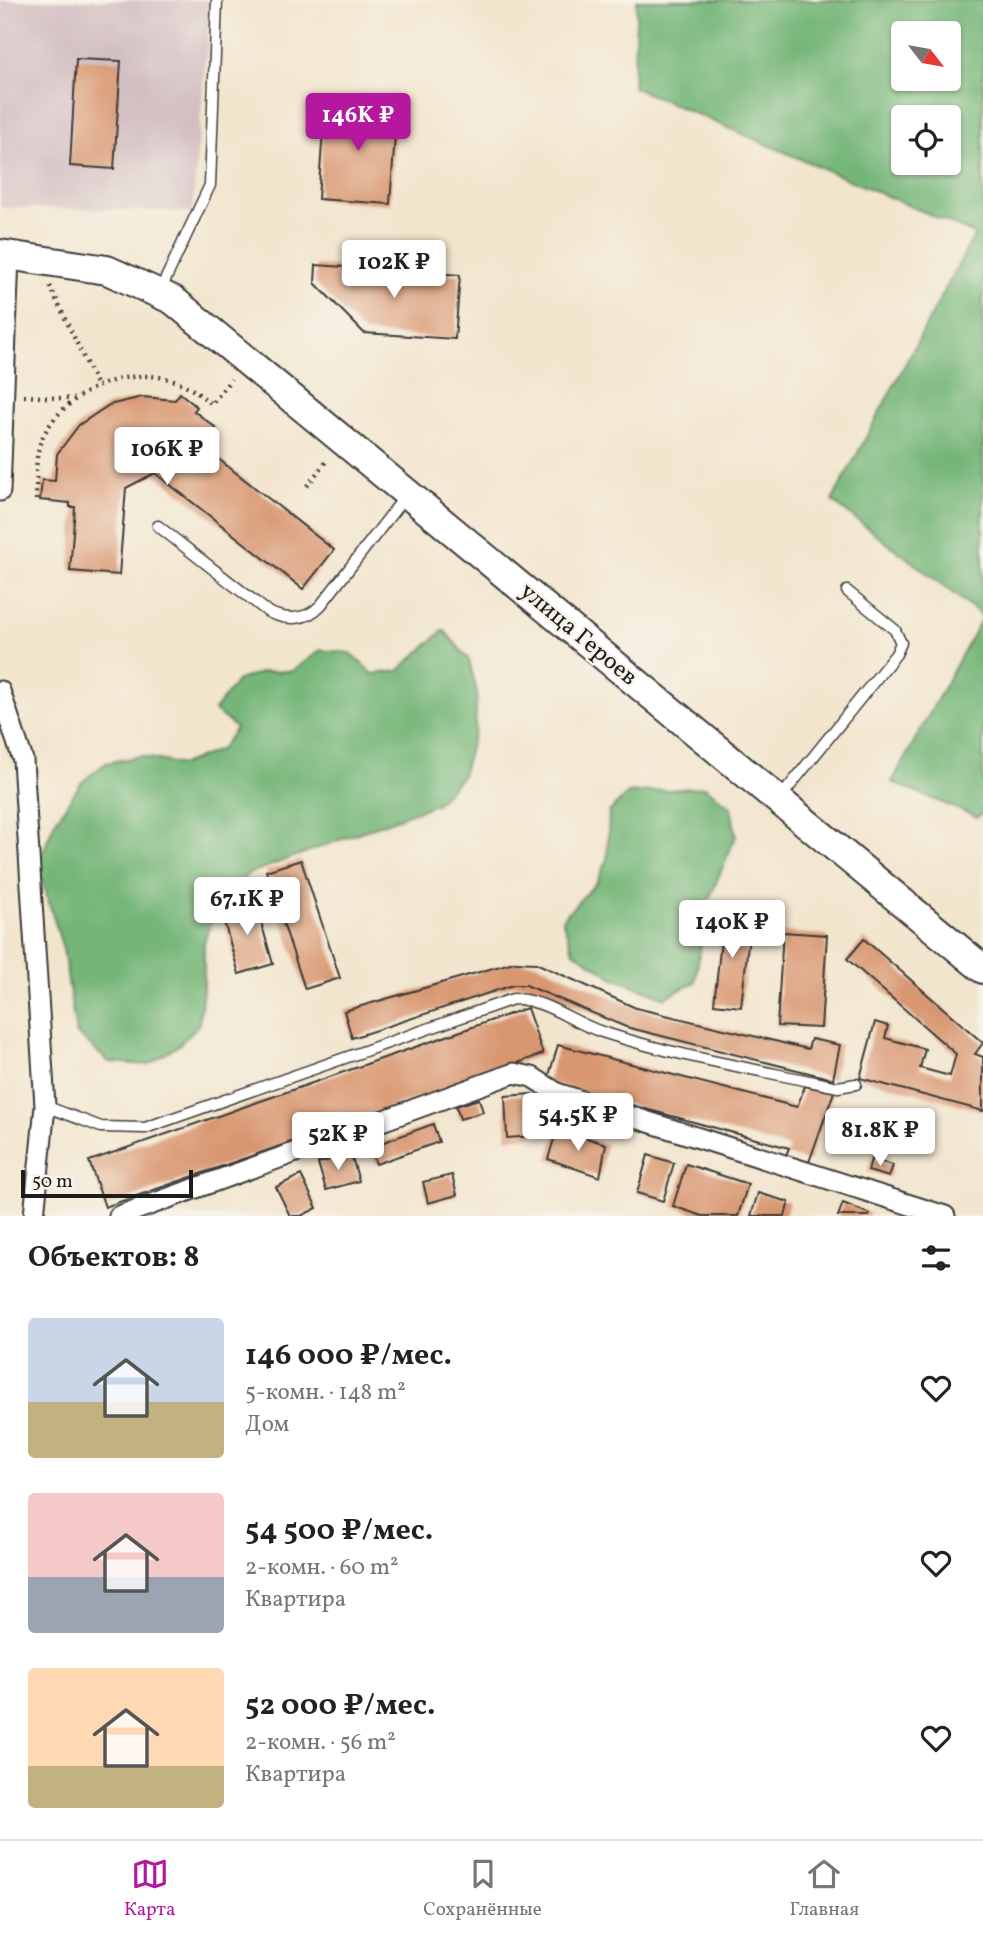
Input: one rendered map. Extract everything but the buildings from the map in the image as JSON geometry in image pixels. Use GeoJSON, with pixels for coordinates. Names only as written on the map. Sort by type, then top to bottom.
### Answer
{"type":"FeatureCollection","features":[{"type":"Feature","properties":{"kind":"street","name":"улица Героев"},"geometry":{"type":"LineString","coordinates":[[4,254],[107,270],[166,297],[983,969]]}},
{"type":"Feature","properties":{"kind":"street"},"geometry":{"type":"LineString","coordinates":[[0,491],[4,254]]}},
{"type":"Feature","properties":{"kind":"street"},"geometry":{"type":"LineString","coordinates":[[0,691],[23,760],[45,1106],[34,1216]]}},
{"type":"Feature","properties":{"kind":"street"},"geometry":{"type":"LineString","coordinates":[[119,1216],[514,1073],[532,1077],[557,1093],[945,1216]]}},
{"type":"Feature","properties":{"kind":"lane"},"geometry":{"type":"LineString","coordinates":[[166,297],[210,185],[217,0]]}},
{"type":"Feature","properties":{"kind":"lane"},"geometry":{"type":"LineString","coordinates":[[158,526],[268,611],[283,618],[298,618],[308,616],[321,605],[407,494]]}},
{"type":"Feature","properties":{"kind":"lane"},"geometry":{"type":"LineString","coordinates":[[779,801],[896,654],[901,643],[895,630],[847,591]]}},
{"type":"Feature","properties":{"kind":"lane"},"geometry":{"type":"LineString","coordinates":[[45,1106],[101,1127],[145,1128],[513,999],[530,999],[599,1031],[680,1054],[838,1087],[856,1084]]}},
{"type":"Feature","properties":{"kind":"path"},"geometry":{"type":"LineString","coordinates":[[46,277],[97,386]]}},
{"type":"Feature","properties":{"kind":"path"},"geometry":{"type":"LineString","coordinates":[[36,500],[40,443],[54,419],[75,399],[97,386],[136,374],[168,378],[195,391],[212,404],[235,373]]}},
{"type":"Feature","properties":{"kind":"path"},"geometry":{"type":"LineString","coordinates":[[14,395],[75,399]]}},
{"type":"Feature","properties":{"kind":"path"},"geometry":{"type":"LineString","coordinates":[[307,486],[331,455]]}},
{"type":"Feature","properties":{"kind":"shaded area"},"geometry":{"type":"Polygon","coordinates":[[[0,0],[211,0],[192,212],[0,207],[0,0]]]}},
{"type":"Feature","properties":{"kind":"green space"},"geometry":{"type":"Polygon","coordinates":[[[637,0],[983,0],[983,616],[832,501],[975,234],[633,87],[637,0]]]}},
{"type":"Feature","properties":{"kind":"green space"},"geometry":{"type":"Polygon","coordinates":[[[983,616],[983,813],[977,817],[892,782],[983,616]]]}},
{"type":"Feature","properties":{"kind":"green space"},"geometry":{"type":"Polygon","coordinates":[[[444,630],[469,660],[477,692],[475,730],[462,776],[436,804],[248,874],[217,906],[204,943],[204,979],[199,1024],[179,1045],[148,1065],[109,1062],[76,1033],[63,949],[38,866],[54,823],[82,782],[106,763],[141,756],[182,765],[221,749],[236,728],[214,710],[238,680],[263,672],[292,671],[321,650],[350,653],[373,674],[398,671],[444,630]]]}},
{"type":"Feature","properties":{"kind":"green space"},"geometry":{"type":"Polygon","coordinates":[[[705,787],[731,807],[736,836],[707,904],[695,982],[665,998],[614,978],[573,951],[562,919],[597,882],[607,860],[609,812],[628,793],[705,787]]]}}]}
